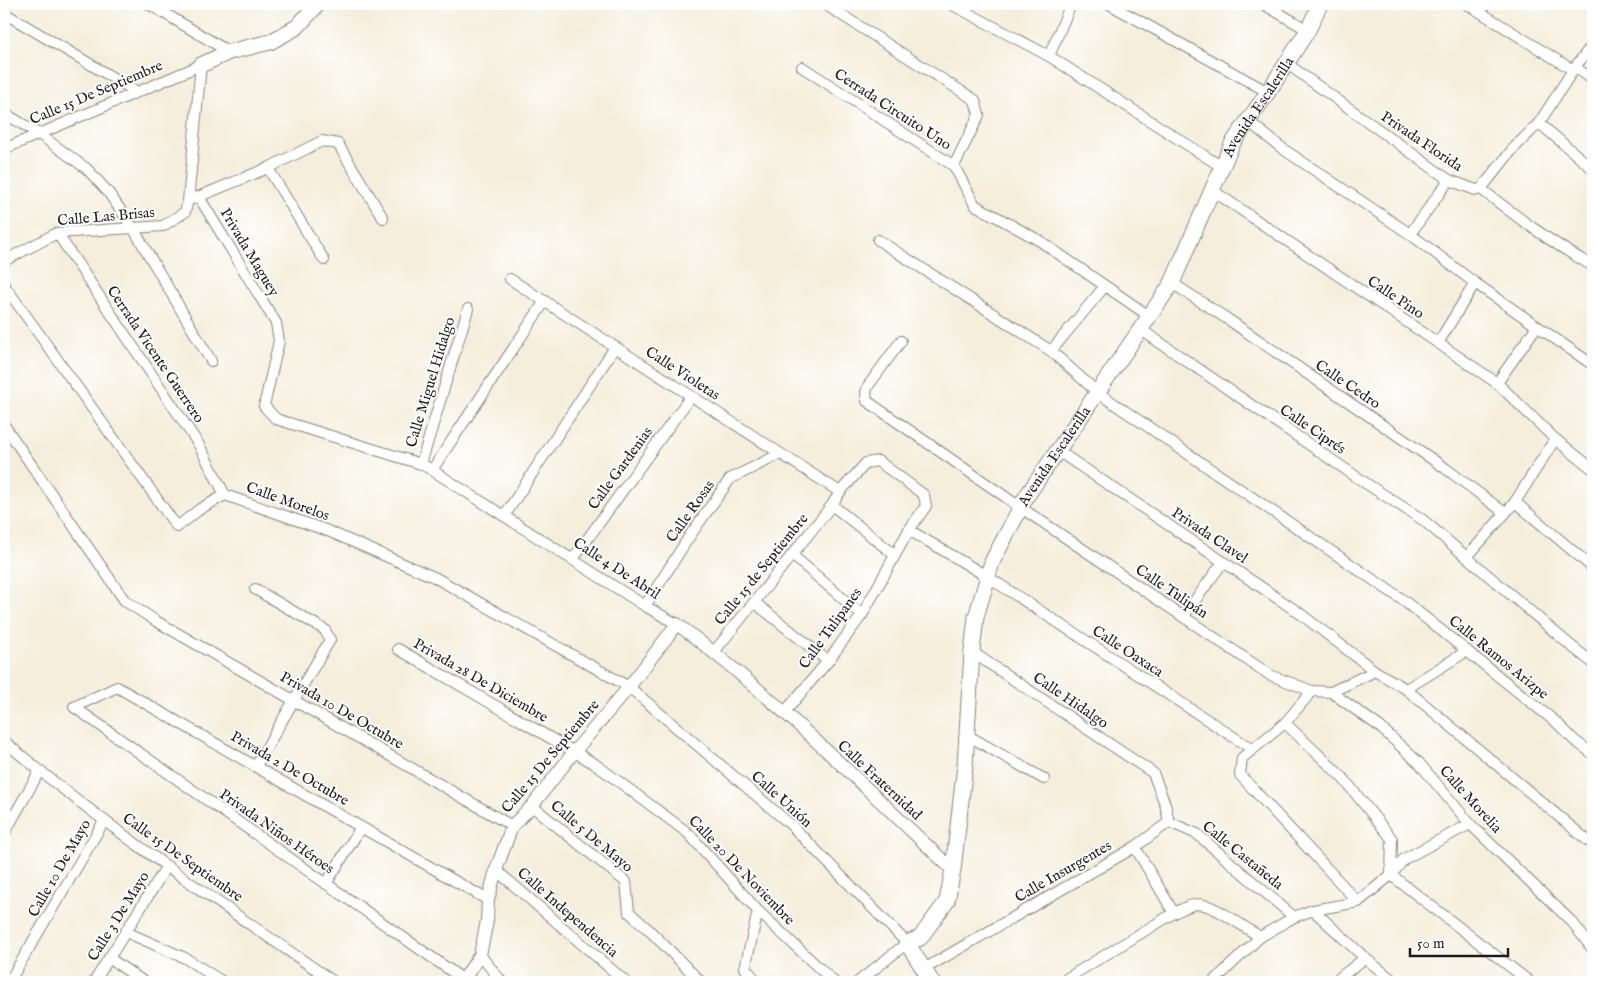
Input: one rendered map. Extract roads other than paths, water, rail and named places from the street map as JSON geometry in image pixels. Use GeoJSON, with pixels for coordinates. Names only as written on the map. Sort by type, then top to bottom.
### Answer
{"type":"FeatureCollection","features":[{"type":"Feature","properties":{"kind":"main road"},"geometry":{"type":"LineString","coordinates":[[201,65],[230,52],[270,42],[297,27],[316,4]]}},
{"type":"Feature","properties":{"kind":"main road","name":"Avenida Escalerilla"},"geometry":{"type":"LineString","coordinates":[[907,943],[920,938],[947,901],[953,870],[965,765],[976,617],[992,562],[1026,497],[1172,283],[1232,144],[1308,30],[1320,4]]}},
{"type":"Feature","properties":{"kind":"main road"},"geometry":{"type":"LineString","coordinates":[[907,943],[932,982]]}},
{"type":"Feature","properties":{"kind":"street"},"geometry":{"type":"LineString","coordinates":[[149,4],[230,52]]}},
{"type":"Feature","properties":{"kind":"street"},"geometry":{"type":"LineString","coordinates":[[951,4],[1049,56],[1222,167]]}},
{"type":"Feature","properties":{"kind":"street"},"geometry":{"type":"LineString","coordinates":[[1049,56],[1071,4]]}},
{"type":"Feature","properties":{"kind":"street"},"geometry":{"type":"LineString","coordinates":[[1109,4],[1268,92]]}},
{"type":"Feature","properties":{"kind":"street"},"geometry":{"type":"LineString","coordinates":[[1263,4],[1308,30]]}},
{"type":"Feature","properties":{"kind":"street"},"geometry":{"type":"LineString","coordinates":[[1467,4],[1593,80]]}},
{"type":"Feature","properties":{"kind":"street"},"geometry":{"type":"LineString","coordinates":[[829,7],[975,100],[978,114],[954,166]]}},
{"type":"Feature","properties":{"kind":"street"},"geometry":{"type":"LineString","coordinates":[[4,13],[138,92]]}},
{"type":"Feature","properties":{"kind":"street"},"geometry":{"type":"LineString","coordinates":[[1481,189],[1512,150],[1538,122],[1574,68],[1593,44]]}},
{"type":"Feature","properties":{"kind":"street","name":"Privada Florida"},"geometry":{"type":"LineString","coordinates":[[1286,64],[1448,180],[1476,190],[1481,189],[1526,223],[1593,266]]}},
{"type":"Feature","properties":{"kind":"street"},"geometry":{"type":"LineString","coordinates":[[201,65],[188,201],[268,168],[322,141],[338,144],[384,218]]}},
{"type":"Feature","properties":{"kind":"street","name":"Calle 15 De Septiembre"},"geometry":{"type":"LineString","coordinates":[[4,149],[201,65]]}},
{"type":"Feature","properties":{"kind":"street","name":"Cerrada Circuito Uno"},"geometry":{"type":"LineString","coordinates":[[802,67],[954,166],[975,205],[1040,241],[1149,316]]}},
{"type":"Feature","properties":{"kind":"street"},"geometry":{"type":"LineString","coordinates":[[4,113],[39,134],[87,169],[108,192],[133,228],[211,361]]}},
{"type":"Feature","properties":{"kind":"street"},"geometry":{"type":"LineString","coordinates":[[1248,121],[1283,149],[1410,234],[1474,283],[1593,365]]}},
{"type":"Feature","properties":{"kind":"street"},"geometry":{"type":"LineString","coordinates":[[1538,122],[1593,169]]}},
{"type":"Feature","properties":{"kind":"street"},"geometry":{"type":"LineString","coordinates":[[268,168],[324,260]]}},
{"type":"Feature","properties":{"kind":"street"},"geometry":{"type":"LineString","coordinates":[[1410,234],[1448,180]]}},
{"type":"Feature","properties":{"kind":"street","name":"Calle Pino"},"geometry":{"type":"LineString","coordinates":[[1212,190],[1497,383],[1555,439],[1593,469]]}},
{"type":"Feature","properties":{"kind":"street","name":"Privada Maguey"},"geometry":{"type":"LineString","coordinates":[[199,197],[276,323]]}},
{"type":"Feature","properties":{"kind":"street","name":"Calle Las Brisas"},"geometry":{"type":"LineString","coordinates":[[4,261],[57,233],[163,226],[185,212],[188,201]]}},
{"type":"Feature","properties":{"kind":"street","name":"Cerrada Vicente Guerrero"},"geometry":{"type":"LineString","coordinates":[[57,233],[200,445],[225,494]]}},
{"type":"Feature","properties":{"kind":"street"},"geometry":{"type":"LineString","coordinates":[[878,240],[1051,351],[1097,392]]}},
{"type":"Feature","properties":{"kind":"street","name":"Calle Violetas"},"geometry":{"type":"LineString","coordinates":[[510,279],[840,492]]}},
{"type":"Feature","properties":{"kind":"street","name":"Calle Cedro"},"geometry":{"type":"LineString","coordinates":[[1172,283],[1445,468],[1505,513]]}},
{"type":"Feature","properties":{"kind":"street"},"geometry":{"type":"LineString","coordinates":[[1438,343],[1474,283]]}},
{"type":"Feature","properties":{"kind":"street","name":"Calle Morelos"},"geometry":{"type":"LineString","coordinates":[[4,285],[177,527],[200,509],[225,494],[328,531],[436,578],[628,687]]}},
{"type":"Feature","properties":{"kind":"street"},"geometry":{"type":"LineString","coordinates":[[1051,351],[1105,286]]}},
{"type":"Feature","properties":{"kind":"street"},"geometry":{"type":"LineString","coordinates":[[432,470],[545,301]]}},
{"type":"Feature","properties":{"kind":"street","name":"Calle Miguel Hidalgo"},"geometry":{"type":"LineString","coordinates":[[421,464],[468,309]]}},
{"type":"Feature","properties":{"kind":"street","name":"Calle 4 De Abril"},"geometry":{"type":"LineString","coordinates":[[276,323],[279,341],[264,406],[276,419],[421,464],[432,470],[645,606],[678,624],[714,652],[784,713]]}},
{"type":"Feature","properties":{"kind":"street"},"geometry":{"type":"LineString","coordinates":[[1497,383],[1537,326]]}},
{"type":"Feature","properties":{"kind":"street","name":"Calle Ciprés"},"geometry":{"type":"LineString","coordinates":[[1140,329],[1423,520],[1467,557]]}},
{"type":"Feature","properties":{"kind":"street","name":"Calle Tulipán"},"geometry":{"type":"LineString","coordinates":[[901,342],[868,386],[866,392],[867,401],[1020,507],[1270,674],[1312,691]]}},
{"type":"Feature","properties":{"kind":"street"},"geometry":{"type":"LineString","coordinates":[[505,516],[615,347]]}},
{"type":"Feature","properties":{"kind":"street","name":"Calle Ramos Arizpe"},"geometry":{"type":"LineString","coordinates":[[1097,392],[1403,600],[1593,754]]}},
{"type":"Feature","properties":{"kind":"street","name":"Calle Gardenias"},"geometry":{"type":"LineString","coordinates":[[573,559],[691,396]]}},
{"type":"Feature","properties":{"kind":"street","name":"Privada 10 De Octubre"},"geometry":{"type":"LineString","coordinates":[[4,425],[125,602],[512,826]]}},
{"type":"Feature","properties":{"kind":"street"},"geometry":{"type":"LineString","coordinates":[[1555,439],[1515,502],[1467,557],[1570,645],[1593,662]]}},
{"type":"Feature","properties":{"kind":"street","name":"Privada Clavel"},"geometry":{"type":"LineString","coordinates":[[1058,451],[1312,622],[1375,671],[1406,689],[1593,845]]}},
{"type":"Feature","properties":{"kind":"street","name":"Calle Rosas"},"geometry":{"type":"LineString","coordinates":[[645,606],[730,479],[780,454]]}},
{"type":"Feature","properties":{"kind":"street","name":"Calle Tulipanes"},"geometry":{"type":"LineString","coordinates":[[784,713],[828,661],[862,615],[909,530],[926,506],[924,496],[878,461],[866,462],[840,492]]}},
{"type":"Feature","properties":{"kind":"street"},"geometry":{"type":"LineString","coordinates":[[840,492],[832,505],[895,555]]}},
{"type":"Feature","properties":{"kind":"street"},"geometry":{"type":"LineString","coordinates":[[1515,502],[1593,568]]}},
{"type":"Feature","properties":{"kind":"street","name":"Calle 15 de Septiembre"},"geometry":{"type":"LineString","coordinates":[[714,652],[832,505]]}},
{"type":"Feature","properties":{"kind":"street","name":"Calle Oaxaca"},"geometry":{"type":"LineString","coordinates":[[909,530],[988,577],[1252,749]]}},
{"type":"Feature","properties":{"kind":"street"},"geometry":{"type":"LineString","coordinates":[[792,555],[862,615]]}},
{"type":"Feature","properties":{"kind":"street"},"geometry":{"type":"LineString","coordinates":[[1183,617],[1222,562]]}},
{"type":"Feature","properties":{"kind":"street"},"geometry":{"type":"LineString","coordinates":[[255,589],[325,630],[330,640],[256,766]]}},
{"type":"Feature","properties":{"kind":"street"},"geometry":{"type":"LineString","coordinates":[[754,602],[828,661]]}},
{"type":"Feature","properties":{"kind":"street","name":"Calle 15 De Septiembre"},"geometry":{"type":"LineString","coordinates":[[463,981],[480,954],[487,921],[488,900],[496,870],[512,826],[532,806],[678,624]]}},
{"type":"Feature","properties":{"kind":"street","name":"Privada 28 De Diciembre"},"geometry":{"type":"LineString","coordinates":[[398,649],[574,752]]}},
{"type":"Feature","properties":{"kind":"street"},"geometry":{"type":"LineString","coordinates":[[1406,689],[1467,651]]}},
{"type":"Feature","properties":{"kind":"street","name":"Calle Hidalgo"},"geometry":{"type":"LineString","coordinates":[[972,652],[1153,773],[1165,804],[1169,822]]}},
{"type":"Feature","properties":{"kind":"street"},"geometry":{"type":"LineString","coordinates":[[1358,902],[1240,776],[1242,758],[1285,723],[1312,691],[1331,692],[1375,671]]}},
{"type":"Feature","properties":{"kind":"street","name":"Privada 2 De Octubre"},"geometry":{"type":"LineString","coordinates":[[74,707],[117,687],[488,900]]}},
{"type":"Feature","properties":{"kind":"street","name":"Calle Unión"},"geometry":{"type":"LineString","coordinates":[[628,687],[791,825],[907,943]]}},
{"type":"Feature","properties":{"kind":"street","name":"Calle Morelia"},"geometry":{"type":"LineString","coordinates":[[1331,692],[1380,728],[1418,763],[1470,824],[1573,923],[1593,950]]}},
{"type":"Feature","properties":{"kind":"street","name":"Privada Niños Héroes"},"geometry":{"type":"LineString","coordinates":[[74,707],[463,981]]}},
{"type":"Feature","properties":{"kind":"street","name":"Calle Fraternidad"},"geometry":{"type":"LineString","coordinates":[[784,713],[953,870]]}},
{"type":"Feature","properties":{"kind":"street"},"geometry":{"type":"LineString","coordinates":[[1285,723],[1344,778],[1392,839],[1391,875]]}},
{"type":"Feature","properties":{"kind":"street"},"geometry":{"type":"LineString","coordinates":[[966,735],[1044,779]]}},
{"type":"Feature","properties":{"kind":"street","name":"Calle 15 De Septiembre"},"geometry":{"type":"LineString","coordinates":[[4,741],[39,772],[104,821],[334,982]]}},
{"type":"Feature","properties":{"kind":"street","name":"Calle 20 De Noviembre"},"geometry":{"type":"LineString","coordinates":[[574,752],[595,764],[688,833],[758,910],[834,982]]}},
{"type":"Feature","properties":{"kind":"street"},"geometry":{"type":"LineString","coordinates":[[4,834],[39,772]]}},
{"type":"Feature","properties":{"kind":"street","name":"Calle 5 De Mayo"},"geometry":{"type":"LineString","coordinates":[[532,806],[626,882],[630,912],[701,982]]}},
{"type":"Feature","properties":{"kind":"street","name":"Calle 10 De Mayo"},"geometry":{"type":"LineString","coordinates":[[9,982],[104,821]]}},
{"type":"Feature","properties":{"kind":"street","name":"Calle Insurgentes"},"geometry":{"type":"LineString","coordinates":[[924,969],[1135,847],[1169,822]]}},
{"type":"Feature","properties":{"kind":"street","name":"Calle Castañeda"},"geometry":{"type":"LineString","coordinates":[[1169,822],[1197,834],[1294,917]]}},
{"type":"Feature","properties":{"kind":"street"},"geometry":{"type":"LineString","coordinates":[[1213,982],[1260,937],[1294,917],[1313,910],[1358,902],[1391,875],[1404,859],[1470,824]]}},
{"type":"Feature","properties":{"kind":"street"},"geometry":{"type":"LineString","coordinates":[[326,884],[361,827]]}},
{"type":"Feature","properties":{"kind":"street"},"geometry":{"type":"LineString","coordinates":[[1135,847],[1174,913]]}},
{"type":"Feature","properties":{"kind":"street","name":"Calle 3 De Mayo"},"geometry":{"type":"LineString","coordinates":[[94,982],[167,866]]}},
{"type":"Feature","properties":{"kind":"street","name":"Calle Independencia"},"geometry":{"type":"LineString","coordinates":[[496,870],[621,980]]}},
{"type":"Feature","properties":{"kind":"street"},"geometry":{"type":"LineString","coordinates":[[1391,875],[1530,982]]}},
{"type":"Feature","properties":{"kind":"street"},"geometry":{"type":"LineString","coordinates":[[1061,982],[1190,905],[1203,904],[1214,909],[1260,937]]}},
{"type":"Feature","properties":{"kind":"street"},"geometry":{"type":"LineString","coordinates":[[758,910],[745,968],[758,982]]}},
{"type":"Feature","properties":{"kind":"street"},"geometry":{"type":"LineString","coordinates":[[1313,910],[1365,958],[1395,982]]}},
{"type":"Feature","properties":{"kind":"street"},"geometry":{"type":"LineString","coordinates":[[126,932],[185,958],[223,982]]}},
{"type":"Feature","properties":{"kind":"street"},"geometry":{"type":"LineString","coordinates":[[858,982],[907,943]]}},
{"type":"Feature","properties":{"kind":"street"},"geometry":{"type":"LineString","coordinates":[[480,954],[502,982]]}},
{"type":"Feature","properties":{"kind":"street"},"geometry":{"type":"LineString","coordinates":[[109,958],[144,982]]}},
{"type":"Feature","properties":{"kind":"street"},"geometry":{"type":"LineString","coordinates":[[1334,982],[1365,958]]}}]}
